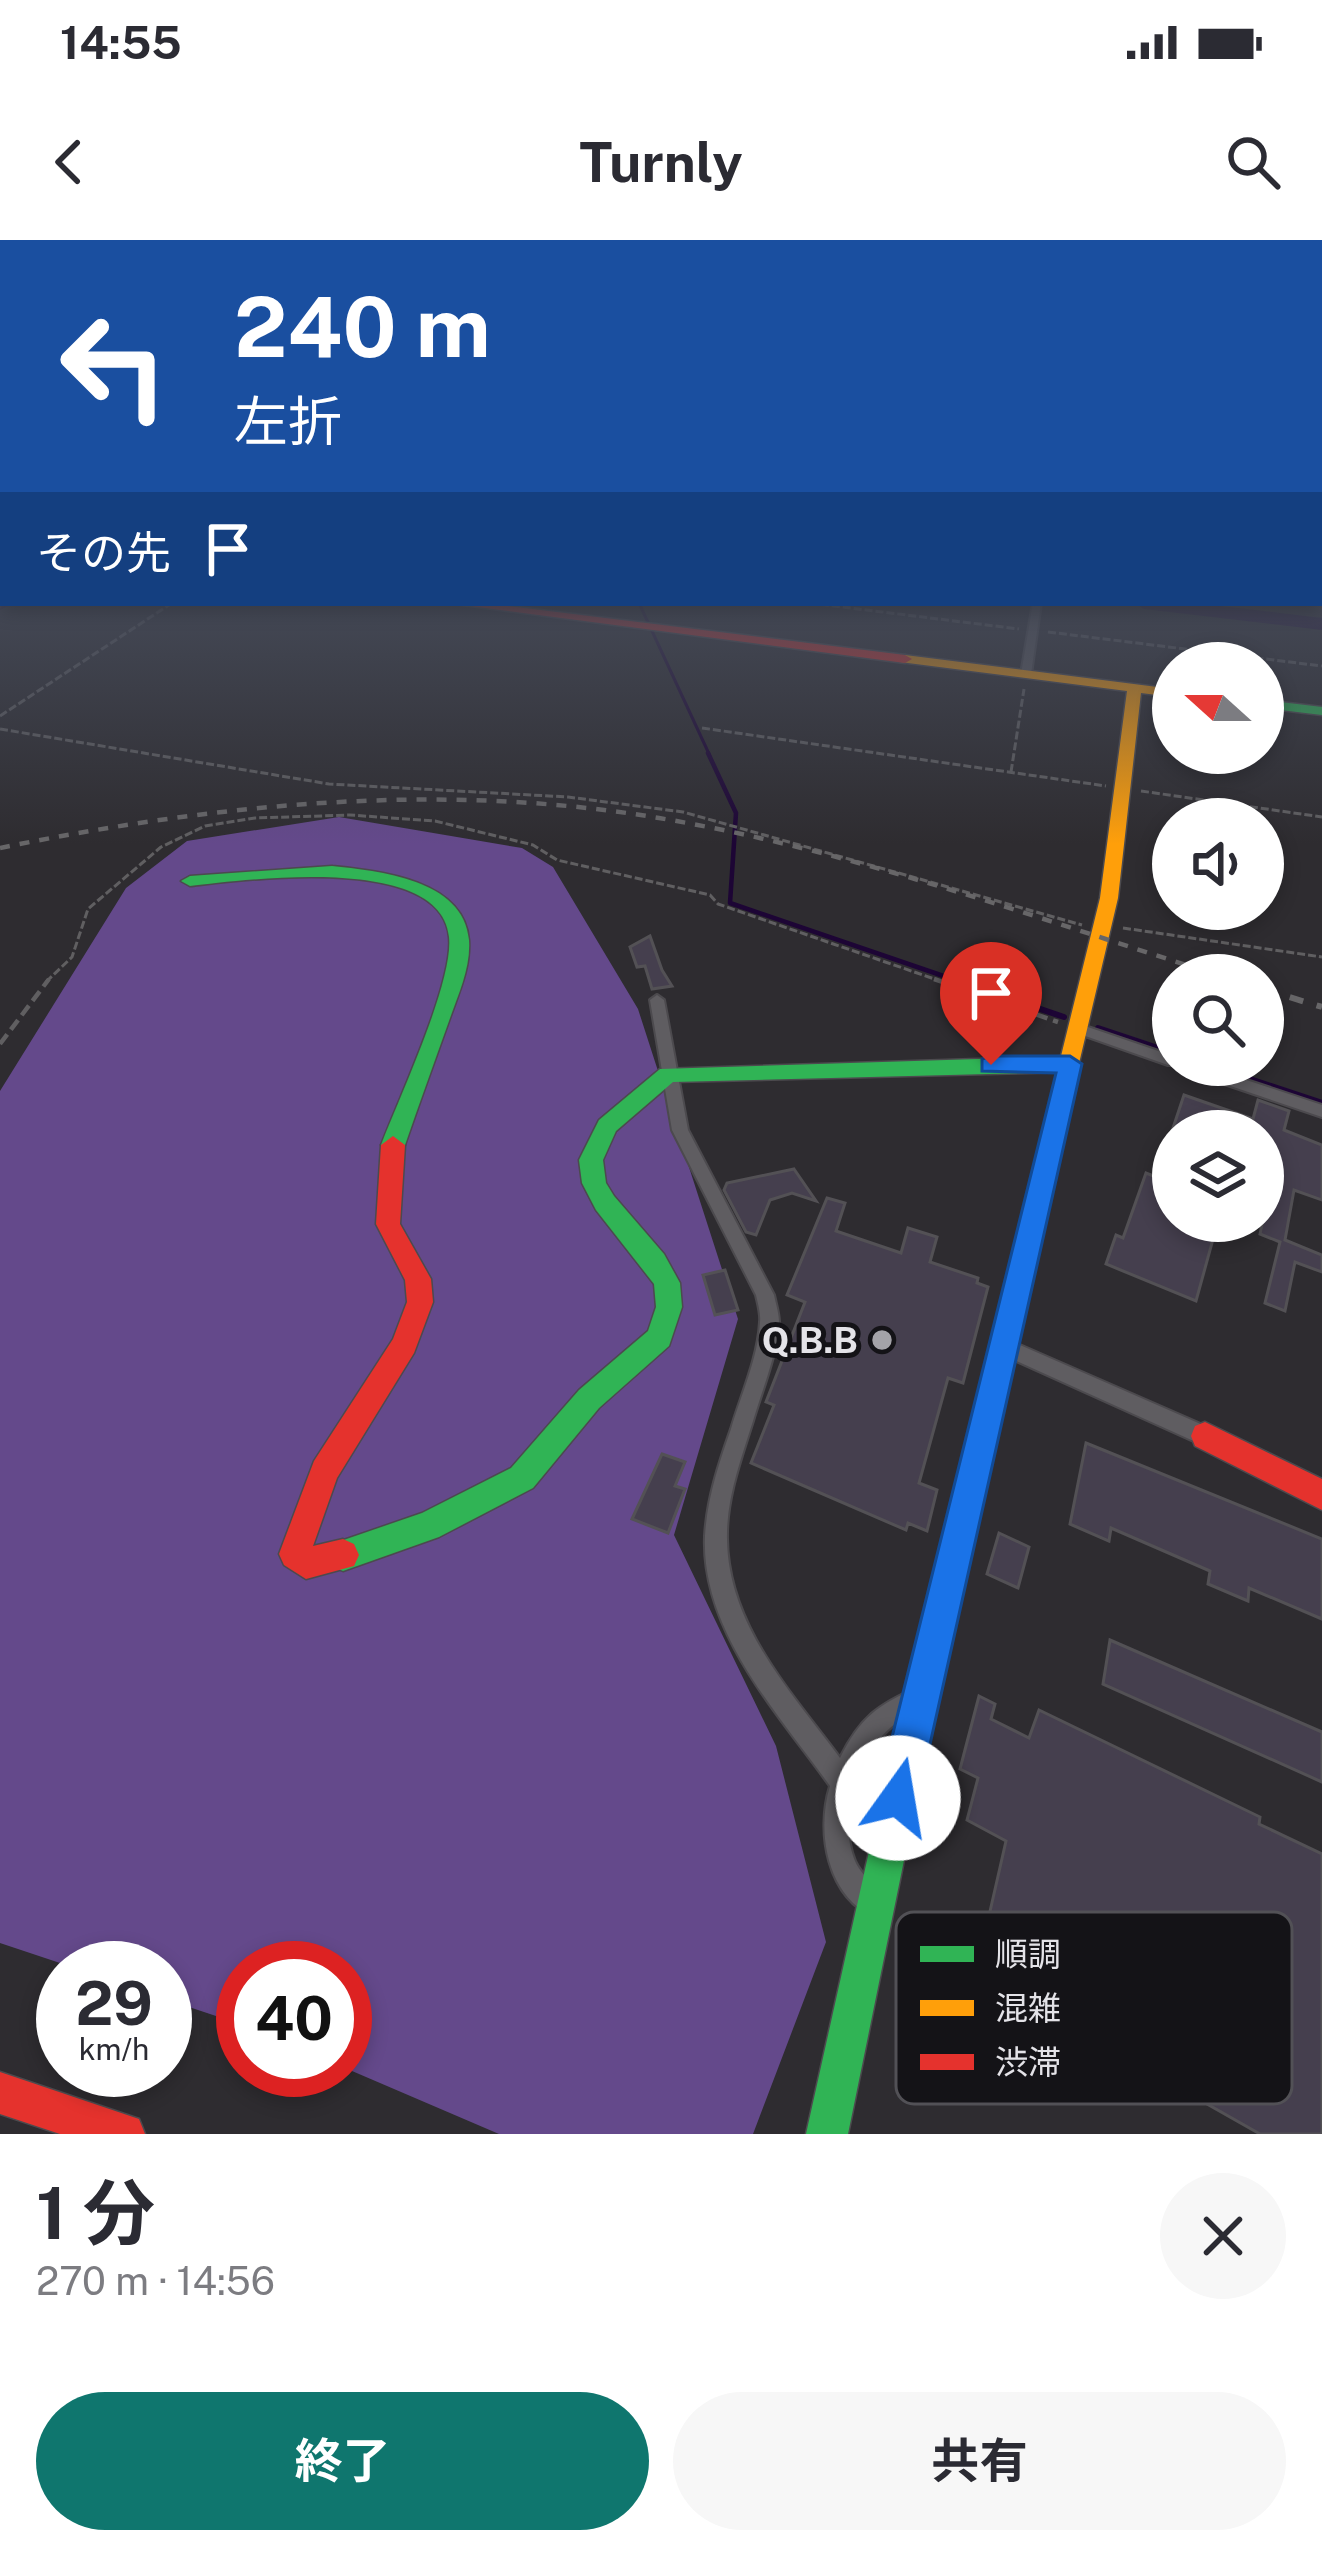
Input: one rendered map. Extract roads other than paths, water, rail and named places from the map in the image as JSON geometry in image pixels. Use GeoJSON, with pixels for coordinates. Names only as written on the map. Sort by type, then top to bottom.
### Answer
{"type":"FeatureCollection","features":[{"type":"Feature","properties":{"kind":"street"},"geometry":{"type":"LineString","coordinates":[[974,667],[1152,690]]}},
{"type":"Feature","properties":{"kind":"street"},"geometry":{"type":"LineString","coordinates":[[1027,674],[1028,667]]}},
{"type":"Feature","properties":{"kind":"street"},"geometry":{"type":"LineString","coordinates":[[827,2134],[920,1699],[1102,926],[1135,688]]}},
{"type":"Feature","properties":{"kind":"street"},"geometry":{"type":"LineString","coordinates":[[1284,706],[1322,711]]}},
{"type":"Feature","properties":{"kind":"street"},"geometry":{"type":"LineString","coordinates":[[190,881],[280,869],[376,877],[409,884],[440,900],[456,924],[457,969],[392,1147],[386,1210],[395,1245],[421,1280],[421,1297],[388,1372],[330,1459],[301,1528],[295,1554],[306,1563],[459,1515],[537,1466],[587,1401],[650,1355],[669,1307],[669,1282],[658,1258],[597,1196],[592,1180],[603,1132],[668,1074],[1070,1064]]}},
{"type":"Feature","properties":{"kind":"street"},"geometry":{"type":"LineString","coordinates":[[657,1000],[680,1130],[765,1295],[770,1320],[720,1503],[713,1560],[720,1592],[741,1638],[841,1780]]}},
{"type":"Feature","properties":{"kind":"street"},"geometry":{"type":"LineString","coordinates":[[1079,1029],[1152,1054]]}},
{"type":"Feature","properties":{"kind":"street"},"geometry":{"type":"LineString","coordinates":[[1248,1086],[1322,1111]]}},
{"type":"Feature","properties":{"kind":"street"},"geometry":{"type":"LineString","coordinates":[[1006,1348],[1205,1436],[1322,1495]]}},
{"type":"Feature","properties":{"kind":"street"},"geometry":{"type":"LineString","coordinates":[[876,1905],[854,1893],[841,1868],[841,1780],[880,1720],[896,1705],[920,1699]]}},
{"type":"Feature","properties":{"kind":"street"},"geometry":{"type":"LineString","coordinates":[[0,2093],[124,2134]]}},
{"type":"Feature","properties":{"kind":"waterway"},"geometry":{"type":"LineString","coordinates":[[669,667],[710,756]]}},
{"type":"Feature","properties":{"kind":"waterway"},"geometry":{"type":"LineString","coordinates":[[708,753],[736,813],[730,903],[961,982]]}},
{"type":"Feature","properties":{"kind":"waterway"},"geometry":{"type":"LineString","coordinates":[[952,979],[1064,1017]]}},
{"type":"Feature","properties":{"kind":"waterway"},"geometry":{"type":"LineString","coordinates":[[1098,1028],[1152,1046]]}},
{"type":"Feature","properties":{"kind":"waterway"},"geometry":{"type":"LineString","coordinates":[[1271,1086],[1322,1103]]}},
{"type":"Feature","properties":{"kind":"railway"},"geometry":{"type":"LineString","coordinates":[[0,848],[163,820],[328,803],[494,801],[576,807],[659,818],[801,848],[1152,954]]}},
{"type":"Feature","properties":{"kind":"railway"},"geometry":{"type":"LineString","coordinates":[[1284,995],[1322,1007]]}},
{"type":"Feature","properties":{"kind":"place","name":"Q.B.B"},"geometry":{"type":"Point","coordinates":[882,1340]}}]}
